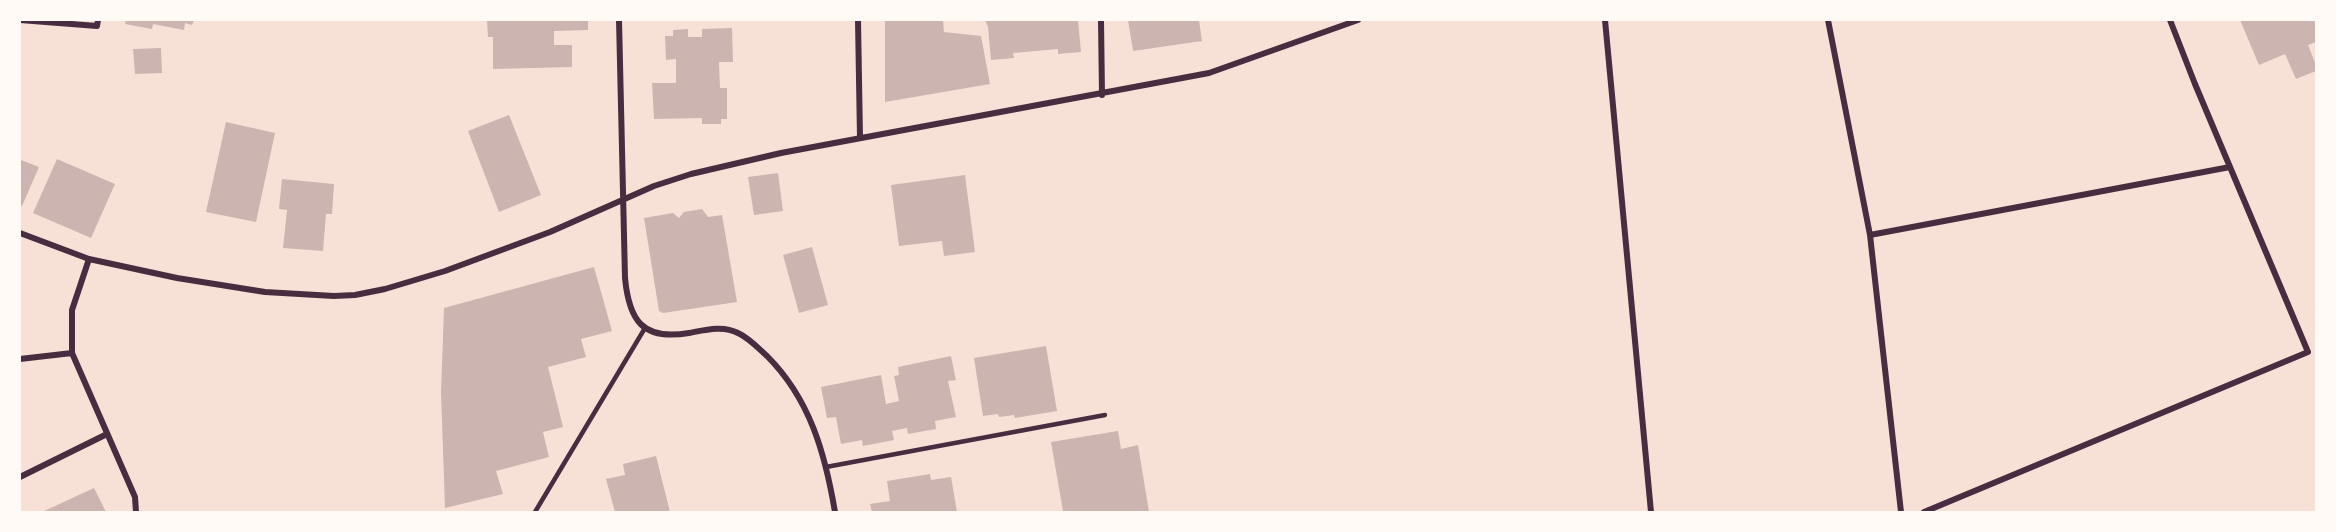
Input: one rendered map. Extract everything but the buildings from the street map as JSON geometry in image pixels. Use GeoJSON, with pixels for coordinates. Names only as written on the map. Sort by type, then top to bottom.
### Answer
{"type":"FeatureCollection","features":[{"type":"Feature","properties":{"kind":"street"},"geometry":{"type":"LineString","coordinates":[[20,20],[97,23]]}},
{"type":"Feature","properties":{"kind":"street"},"geometry":{"type":"LineString","coordinates":[[619,20],[626,286],[632,313],[637,322],[645,328],[672,334],[724,329],[735,332],[751,342],[774,363],[802,400],[814,429],[826,467],[835,513]]}},
{"type":"Feature","properties":{"kind":"street"},"geometry":{"type":"LineString","coordinates":[[858,20],[860,138]]}},
{"type":"Feature","properties":{"kind":"street"},"geometry":{"type":"LineString","coordinates":[[1101,20],[1102,94]]}},
{"type":"Feature","properties":{"kind":"street"},"geometry":{"type":"LineString","coordinates":[[20,233],[89,259],[221,286],[298,294],[355,295],[445,271],[550,232],[654,186],[733,163],[1209,73],[1346,22],[1358,20]]}},
{"type":"Feature","properties":{"kind":"street"},"geometry":{"type":"LineString","coordinates":[[1605,20],[1651,513]]}},
{"type":"Feature","properties":{"kind":"street"},"geometry":{"type":"LineString","coordinates":[[1828,20],[1870,235],[1901,513]]}},
{"type":"Feature","properties":{"kind":"street"},"geometry":{"type":"LineString","coordinates":[[1924,513],[2308,352],[2170,20]]}},
{"type":"Feature","properties":{"kind":"street"},"geometry":{"type":"LineString","coordinates":[[1870,235],[2230,167]]}},
{"type":"Feature","properties":{"kind":"street"},"geometry":{"type":"LineString","coordinates":[[89,259],[72,310],[72,353],[135,497],[135,513]]}},
{"type":"Feature","properties":{"kind":"street"},"geometry":{"type":"LineString","coordinates":[[20,359],[72,353]]}},
{"type":"Feature","properties":{"kind":"street"},"geometry":{"type":"LineString","coordinates":[[20,477],[107,434]]}},
{"type":"Feature","properties":{"kind":"lane"},"geometry":{"type":"LineString","coordinates":[[535,513],[645,328]]}},
{"type":"Feature","properties":{"kind":"lane"},"geometry":{"type":"LineString","coordinates":[[826,467],[1105,415]]}}]}
